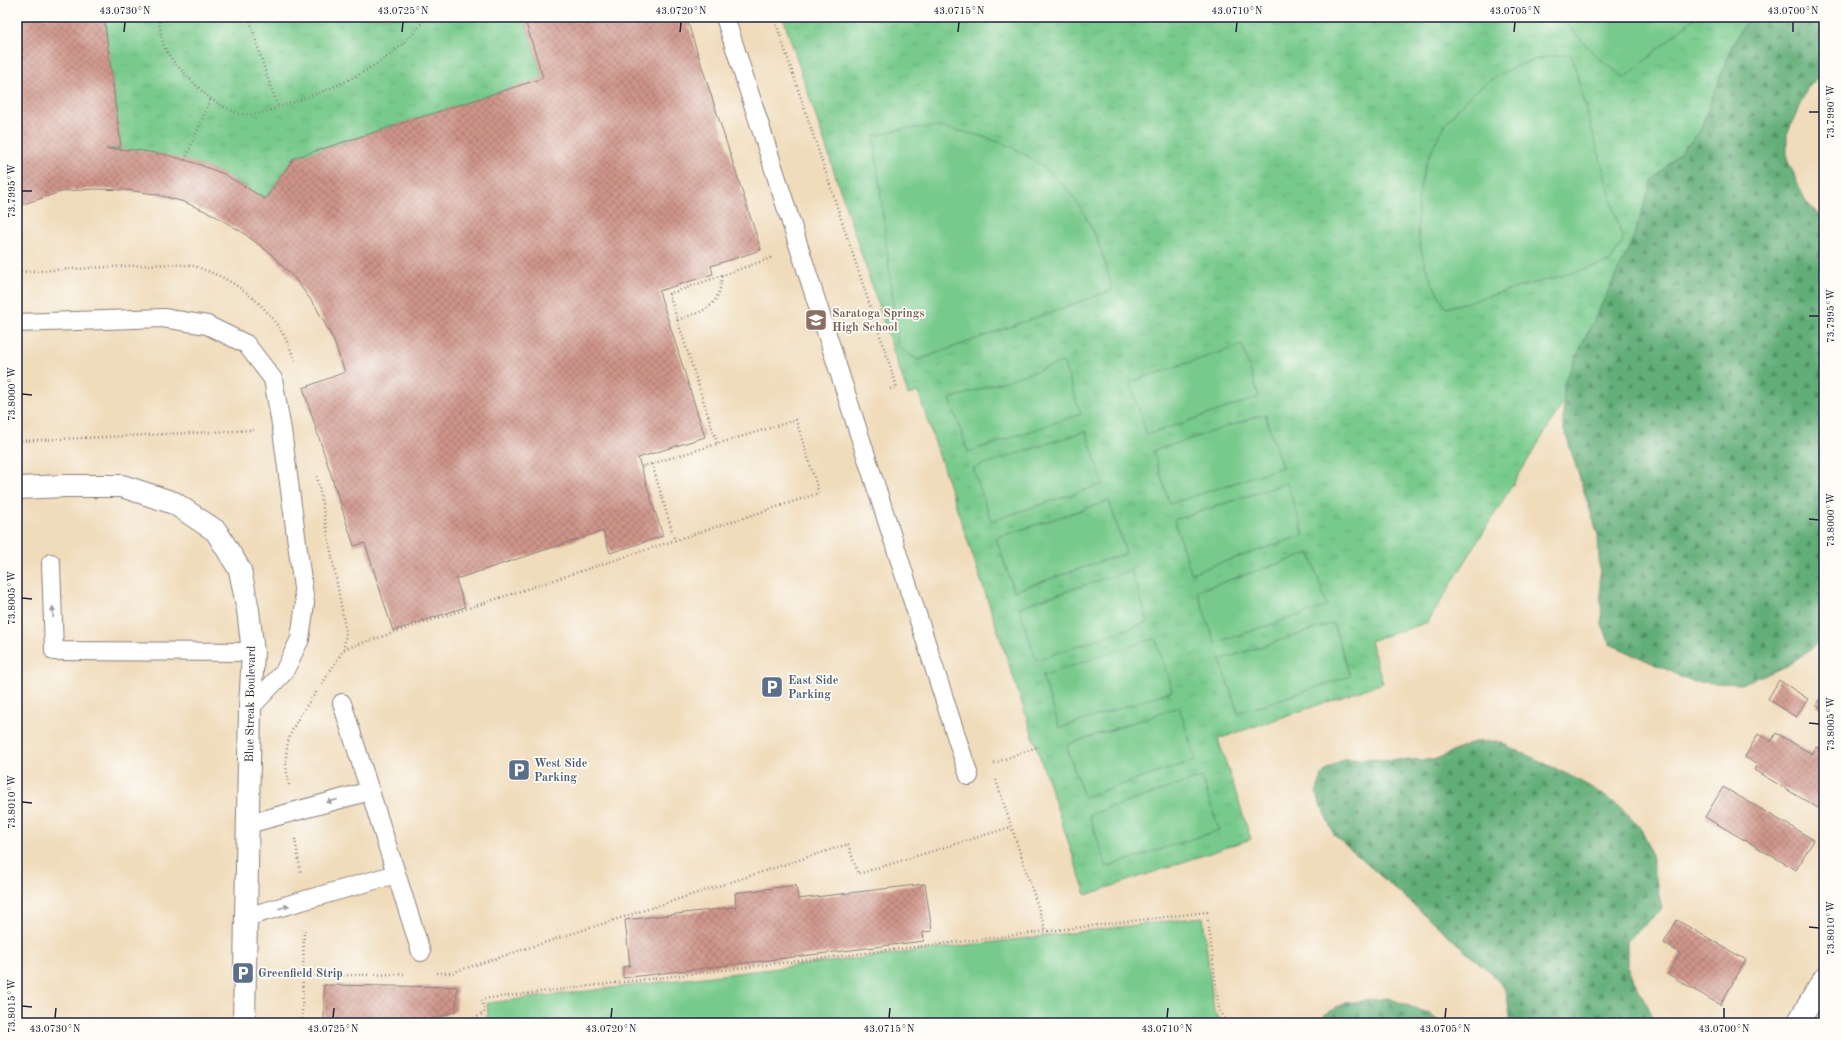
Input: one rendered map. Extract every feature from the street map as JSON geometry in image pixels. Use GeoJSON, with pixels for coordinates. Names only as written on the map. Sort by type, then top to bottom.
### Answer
{"type":"FeatureCollection","features":[{"type":"Feature","properties":{"kind":"street","name":"Blue Streak Boulevard"},"geometry":{"type":"LineString","coordinates":[[17,488],[122,486],[174,503],[216,531],[240,570],[248,610],[253,652],[250,708],[244,1023]]}},
{"type":"Feature","properties":{"kind":"street"},"geometry":{"type":"LineString","coordinates":[[1798,1023],[1822,988]]}},
{"type":"Feature","properties":{"kind":"lane"},"geometry":{"type":"LineString","coordinates":[[725,17],[968,776]]}},
{"type":"Feature","properties":{"kind":"lane"},"geometry":{"type":"LineString","coordinates":[[17,323],[164,318],[207,325],[246,344],[273,379],[282,430],[305,603],[300,639],[284,672],[250,708]]}},
{"type":"Feature","properties":{"kind":"lane"},"geometry":{"type":"LineString","coordinates":[[51,563],[54,651],[253,652]]}},
{"type":"Feature","properties":{"kind":"lane"},"geometry":{"type":"LineString","coordinates":[[342,703],[421,952]]}},
{"type":"Feature","properties":{"kind":"lane"},"geometry":{"type":"LineString","coordinates":[[248,824],[370,791]]}},
{"type":"Feature","properties":{"kind":"lane"},"geometry":{"type":"LineString","coordinates":[[246,917],[396,874]]}},
{"type":"Feature","properties":{"kind":"path"},"geometry":{"type":"LineString","coordinates":[[158,17],[160,35],[164,50],[172,62],[210,100],[240,114],[257,114],[321,93],[365,72],[397,49],[426,17]]}},
{"type":"Feature","properties":{"kind":"path"},"geometry":{"type":"LineString","coordinates":[[249,17],[254,37],[278,107]]}},
{"type":"Feature","properties":{"kind":"path"},"geometry":{"type":"LineString","coordinates":[[774,17],[897,388],[890,389]]}},
{"type":"Feature","properties":{"kind":"path"},"geometry":{"type":"LineString","coordinates":[[184,160],[210,100]]}},
{"type":"Feature","properties":{"kind":"path"},"geometry":{"type":"LineString","coordinates":[[718,444],[668,294],[774,257]]}},
{"type":"Feature","properties":{"kind":"path"},"geometry":{"type":"LineString","coordinates":[[17,272],[165,265],[194,266],[220,276],[243,290],[262,306],[280,328],[291,350],[295,363]]}},
{"type":"Feature","properties":{"kind":"path"},"geometry":{"type":"LineString","coordinates":[[677,320],[702,311],[714,303],[720,292],[722,275]]}},
{"type":"Feature","properties":{"kind":"path"},"geometry":{"type":"LineString","coordinates":[[344,649],[819,493],[796,420],[641,467]]}},
{"type":"Feature","properties":{"kind":"path"},"geometry":{"type":"LineString","coordinates":[[17,441],[262,430]]}},
{"type":"Feature","properties":{"kind":"path"},"geometry":{"type":"LineString","coordinates":[[652,464],[675,541]]}},
{"type":"Feature","properties":{"kind":"path"},"geometry":{"type":"LineString","coordinates":[[290,786],[285,765],[289,736],[302,711],[344,649],[346,632],[316,470]]}},
{"type":"Feature","properties":{"kind":"path"},"geometry":{"type":"LineString","coordinates":[[991,764],[1037,747]]}},
{"type":"Feature","properties":{"kind":"path"},"geometry":{"type":"LineString","coordinates":[[996,778],[1046,931]]}},
{"type":"Feature","properties":{"kind":"path"},"geometry":{"type":"LineString","coordinates":[[436,973],[451,973],[848,844],[858,874],[1011,826]]}},
{"type":"Feature","properties":{"kind":"path"},"geometry":{"type":"LineString","coordinates":[[294,839],[301,877]]}},
{"type":"Feature","properties":{"kind":"path"},"geometry":{"type":"LineString","coordinates":[[467,1023],[484,1014],[482,999],[1207,912],[1219,1010],[1228,1023]]}},
{"type":"Feature","properties":{"kind":"path"},"geometry":{"type":"LineString","coordinates":[[302,1023],[304,923]]}},
{"type":"Feature","properties":{"kind":"path"},"geometry":{"type":"LineString","coordinates":[[303,976],[412,974]]}},
{"type":"Feature","properties":{"kind":"green space"},"geometry":{"type":"Polygon","coordinates":[[[104,17],[524,17],[543,78],[294,158],[265,199],[227,177],[189,162],[149,153],[106,149],[121,147],[104,17]]]}},
{"type":"Feature","properties":{"kind":"green space"},"geometry":{"type":"Polygon","coordinates":[[[783,17],[1801,17],[1428,622],[1370,641],[1383,683],[1218,739],[1251,839],[1086,895],[918,392],[908,395],[783,17]]]}},
{"type":"Feature","properties":{"kind":"green space"},"geometry":{"type":"Polygon","coordinates":[[[1560,17],[1695,17],[1625,78],[1596,56],[1560,17]]]}},
{"type":"Feature","properties":{"kind":"green space"},"geometry":{"type":"Polygon","coordinates":[[[1749,17],[1824,17],[1824,72],[1807,89],[1787,134],[1787,158],[1806,202],[1824,219],[1824,639],[1787,666],[1741,684],[1694,682],[1610,644],[1602,624],[1598,535],[1563,426],[1564,382],[1631,244],[1652,181],[1699,133],[1733,44],[1749,17]]]}},
{"type":"Feature","properties":{"kind":"green space"},"geometry":{"type":"Polygon","coordinates":[[[1571,54],[1623,241],[1610,262],[1446,308],[1425,265],[1418,228],[1419,199],[1424,170],[1435,143],[1450,118],[1470,96],[1493,78],[1532,61],[1571,54]]]}},
{"type":"Feature","properties":{"kind":"green space"},"geometry":{"type":"Polygon","coordinates":[[[933,127],[969,133],[1001,143],[1028,157],[1052,175],[1073,197],[1089,223],[1102,254],[1112,290],[918,360],[898,347],[874,136],[903,129],[933,127]]]}},
{"type":"Feature","properties":{"kind":"green space"},"geometry":{"type":"Polygon","coordinates":[[[1242,345],[1259,397],[1147,435],[1130,382],[1242,345]]]}},
{"type":"Feature","properties":{"kind":"green space"},"geometry":{"type":"Polygon","coordinates":[[[1063,362],[1081,414],[968,452],[950,399],[1063,362]]]}},
{"type":"Feature","properties":{"kind":"green space"},"geometry":{"type":"Polygon","coordinates":[[[1265,414],[1282,467],[1170,504],[1153,451],[1265,414]]]}},
{"type":"Feature","properties":{"kind":"green space"},"geometry":{"type":"Polygon","coordinates":[[[1086,431],[1103,484],[991,521],[973,468],[1086,431]]]}},
{"type":"Feature","properties":{"kind":"green space"},"geometry":{"type":"Polygon","coordinates":[[[1287,483],[1304,535],[1191,573],[1174,520],[1287,483]]]}},
{"type":"Feature","properties":{"kind":"green space"},"geometry":{"type":"Polygon","coordinates":[[[1109,501],[1126,553],[1014,591],[996,538],[1109,501]]]}},
{"type":"Feature","properties":{"kind":"green space"},"geometry":{"type":"Polygon","coordinates":[[[1310,553],[1327,606],[1215,643],[1197,591],[1310,553]]]}},
{"type":"Feature","properties":{"kind":"green space"},"geometry":{"type":"Polygon","coordinates":[[[1131,570],[1148,622],[1036,660],[1019,607],[1131,570]]]}},
{"type":"Feature","properties":{"kind":"green space"},"geometry":{"type":"Polygon","coordinates":[[[1333,623],[1350,676],[1238,713],[1220,660],[1333,623]]]}},
{"type":"Feature","properties":{"kind":"green space"},"geometry":{"type":"Polygon","coordinates":[[[1155,638],[1172,691],[1060,728],[1042,676],[1155,638]]]}},
{"type":"Feature","properties":{"kind":"green space"},"geometry":{"type":"Polygon","coordinates":[[[1179,707],[1196,760],[1084,797],[1066,745],[1179,707]]]}},
{"type":"Feature","properties":{"kind":"green space"},"geometry":{"type":"Polygon","coordinates":[[[1497,741],[1558,770],[1603,795],[1622,809],[1637,824],[1647,841],[1654,866],[1662,909],[1627,941],[1627,965],[1655,1023],[1511,1023],[1506,990],[1492,974],[1334,835],[1316,793],[1323,773],[1343,759],[1434,760],[1474,742],[1497,741]]]}},
{"type":"Feature","properties":{"kind":"green space"},"geometry":{"type":"Polygon","coordinates":[[[1202,777],[1219,830],[1107,867],[1089,815],[1202,777]]]}},
{"type":"Feature","properties":{"kind":"green space"},"geometry":{"type":"Polygon","coordinates":[[[1203,917],[1214,1012],[1222,1023],[477,1023],[488,1016],[487,1003],[1203,917]]]}},
{"type":"Feature","properties":{"kind":"green space"},"geometry":{"type":"Polygon","coordinates":[[[1388,998],[1428,1013],[1441,1023],[1323,1023],[1324,1015],[1345,1003],[1388,998]]]}},
{"type":"Feature","properties":{"kind":"building"},"geometry":{"type":"Polygon","coordinates":[[[17,17],[104,17],[121,147],[106,149],[137,150],[167,155],[195,163],[224,174],[265,199],[294,158],[543,78],[524,17],[686,17],[761,250],[711,266],[713,274],[659,291],[705,437],[638,458],[663,536],[610,553],[603,531],[456,579],[465,607],[393,631],[365,543],[354,546],[303,388],[345,372],[333,339],[316,307],[295,279],[270,253],[242,232],[212,214],[184,202],[155,194],[125,190],[95,189],[64,191],[17,206],[17,17]]]}},
{"type":"Feature","properties":{"kind":"building"},"geometry":{"type":"Polygon","coordinates":[[[1779,680],[1808,699],[1796,717],[1768,699],[1779,680]]]}},
{"type":"Feature","properties":{"kind":"building"},"geometry":{"type":"Polygon","coordinates":[[[1824,692],[1824,711],[1816,705],[1824,692]]]}},
{"type":"Feature","properties":{"kind":"building"},"geometry":{"type":"Polygon","coordinates":[[[1776,733],[1812,754],[1816,747],[1824,751],[1823,811],[1754,770],[1757,765],[1745,757],[1758,734],[1771,742],[1776,733]]]}},
{"type":"Feature","properties":{"kind":"building"},"geometry":{"type":"Polygon","coordinates":[[[1723,787],[1814,840],[1796,870],[1705,817],[1723,787]]]}},
{"type":"Feature","properties":{"kind":"building"},"geometry":{"type":"Polygon","coordinates":[[[925,884],[932,931],[923,932],[924,941],[623,978],[623,967],[630,966],[625,920],[736,907],[735,893],[796,885],[798,899],[925,884]]]}},
{"type":"Feature","properties":{"kind":"building"},"geometry":{"type":"Polygon","coordinates":[[[1677,920],[1746,960],[1720,1005],[1668,974],[1680,953],[1664,943],[1677,920]]]}},
{"type":"Feature","properties":{"kind":"building"},"geometry":{"type":"Polygon","coordinates":[[[324,985],[457,987],[456,1011],[422,1023],[324,1023],[324,985]]]}},
{"type":"Feature","properties":{"kind":"place","name":"Saratoga Springs High School"},"geometry":{"type":"Point","coordinates":[816,320]}},
{"type":"Feature","properties":{"kind":"place","name":"East Side Parking"},"geometry":{"type":"Point","coordinates":[772,687]}},
{"type":"Feature","properties":{"kind":"place","name":"West Side Parking"},"geometry":{"type":"Point","coordinates":[519,770]}},
{"type":"Feature","properties":{"kind":"place","name":"Greenfield Strip"},"geometry":{"type":"Point","coordinates":[243,973]}}]}
